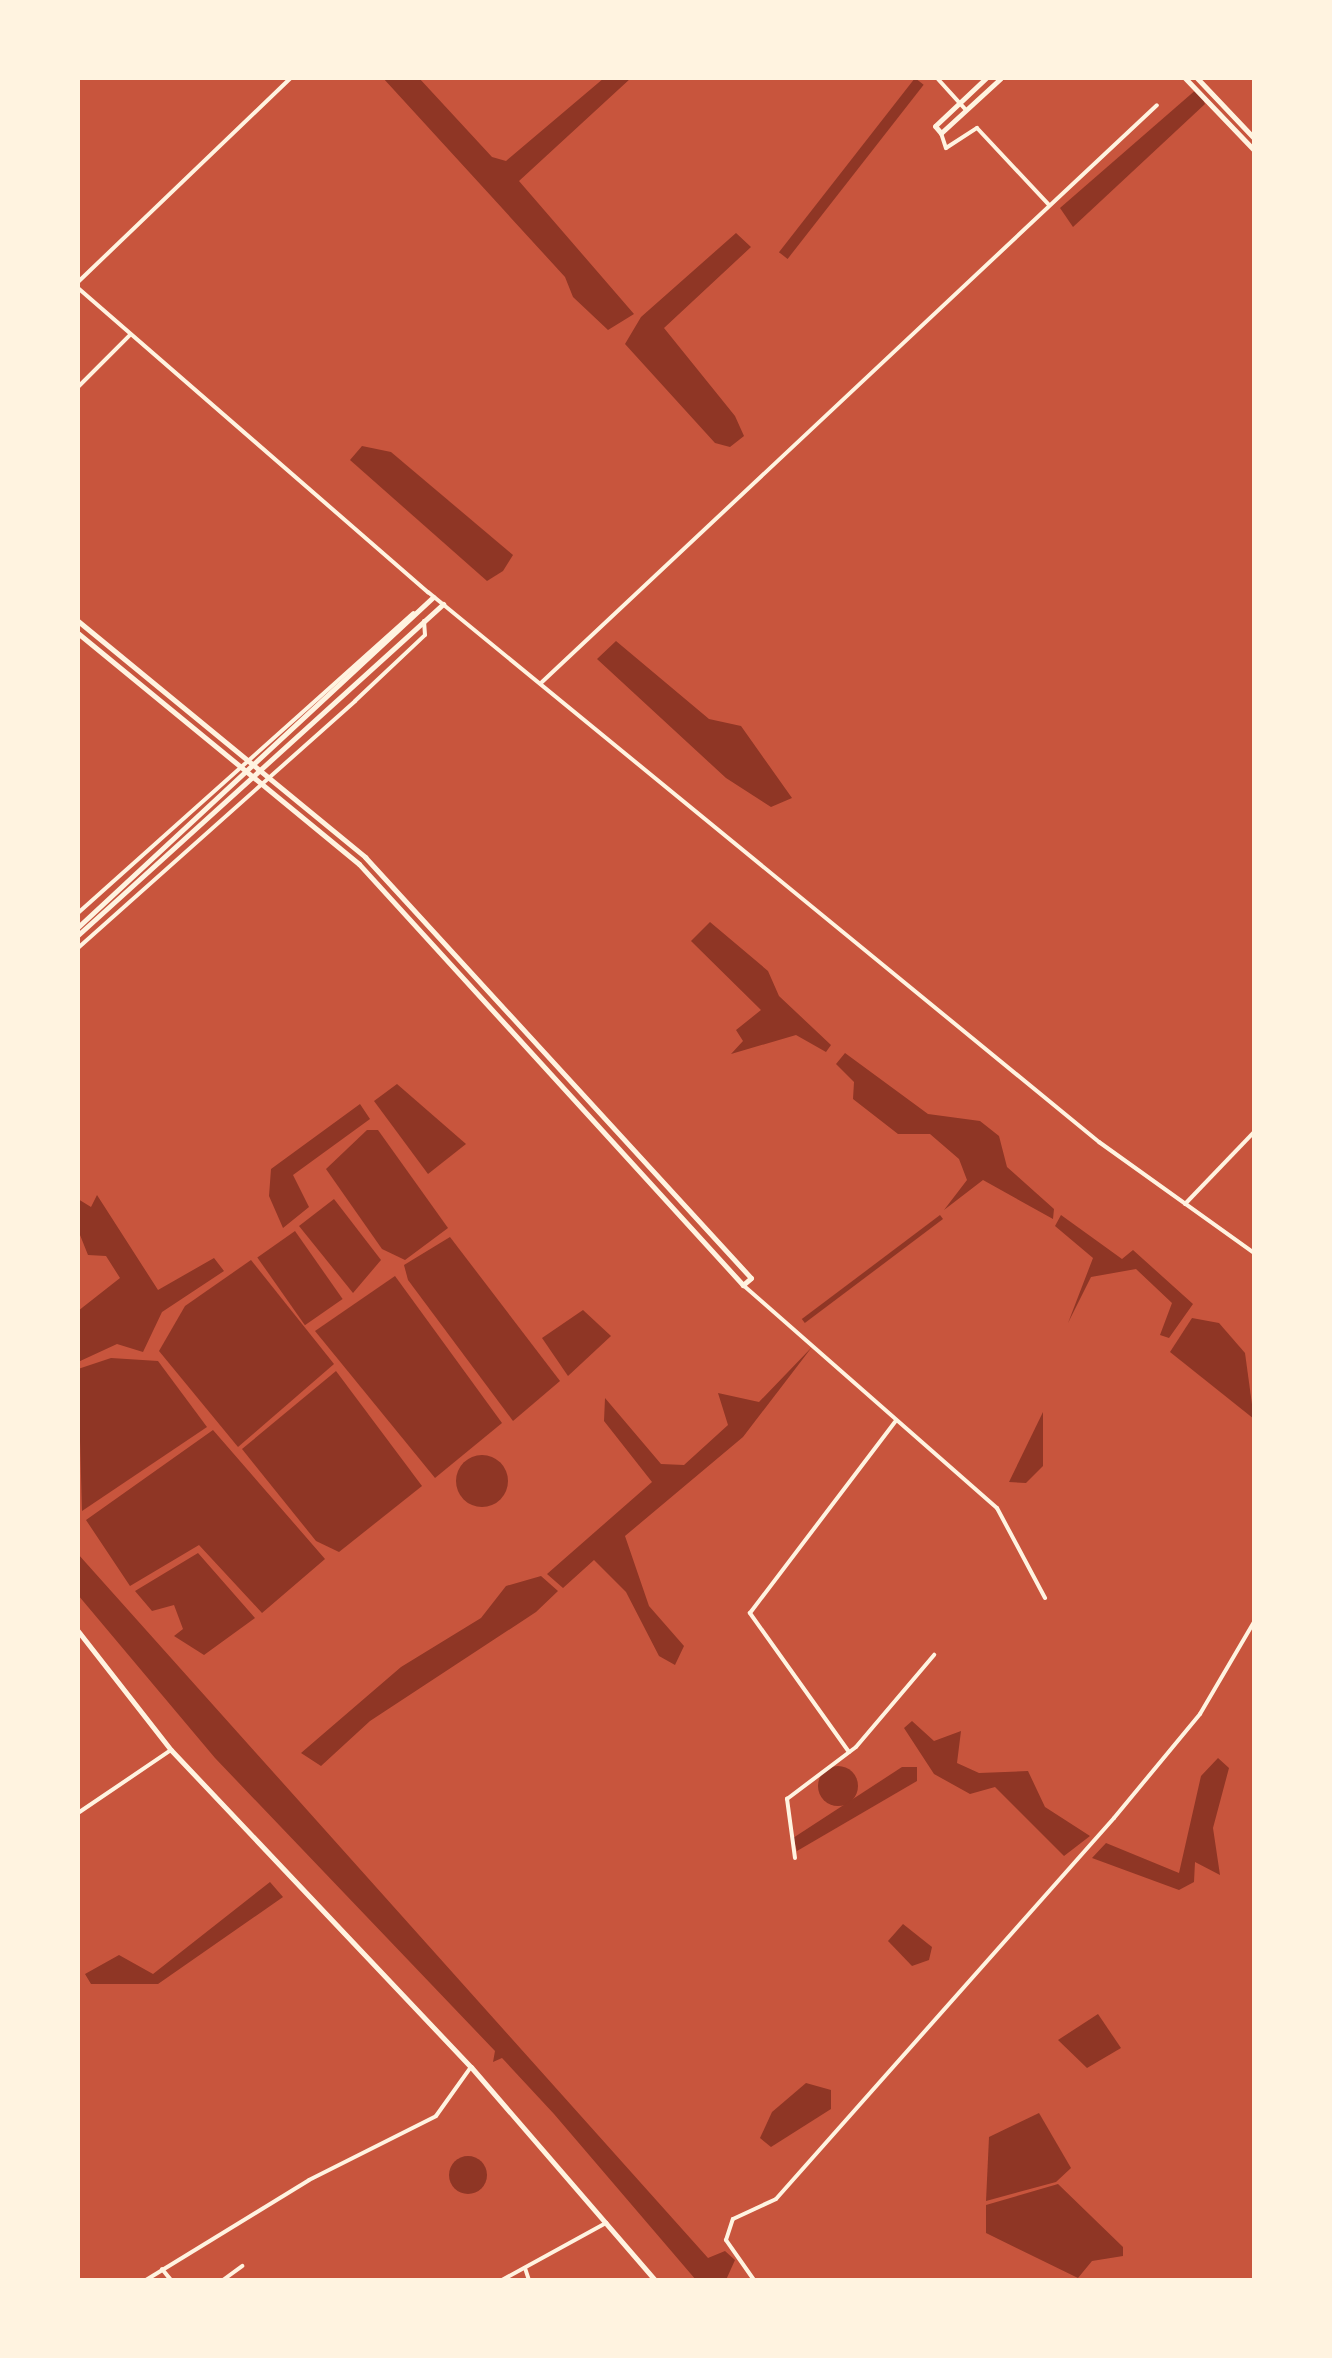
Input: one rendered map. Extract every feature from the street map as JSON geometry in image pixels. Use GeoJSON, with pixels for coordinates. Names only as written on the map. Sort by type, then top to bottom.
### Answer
{"type":"FeatureCollection","features":[{"type":"Feature","properties":{"kind":"main road"},"geometry":{"type":"LineString","coordinates":[[986,78],[935,126],[940,133],[1001,78]]}},
{"type":"Feature","properties":{"kind":"main road"},"geometry":{"type":"LineString","coordinates":[[1186,78],[1254,150]]}},
{"type":"Feature","properties":{"kind":"main road"},"geometry":{"type":"LineString","coordinates":[[1197,78],[1254,138]]}},
{"type":"Feature","properties":{"kind":"main road"},"geometry":{"type":"LineString","coordinates":[[78,935],[254,775],[433,597]]}},
{"type":"Feature","properties":{"kind":"main road"},"geometry":{"type":"LineString","coordinates":[[261,768],[442,604]]}},
{"type":"Feature","properties":{"kind":"main road"},"geometry":{"type":"LineString","coordinates":[[78,621],[365,856],[750,1278],[743,1285],[359,864],[78,633]]}},
{"type":"Feature","properties":{"kind":"main road"},"geometry":{"type":"LineString","coordinates":[[78,927],[254,775]]}},
{"type":"Feature","properties":{"kind":"main road"},"geometry":{"type":"LineString","coordinates":[[78,1631],[171,1750],[471,2067],[655,2280]]}},
{"type":"Feature","properties":{"kind":"street"},"geometry":{"type":"LineString","coordinates":[[292,78],[78,285],[433,597],[1185,1204],[1254,1253]]}},
{"type":"Feature","properties":{"kind":"street"},"geometry":{"type":"LineString","coordinates":[[937,78],[966,110]]}},
{"type":"Feature","properties":{"kind":"street"},"geometry":{"type":"LineString","coordinates":[[542,682],[1158,105]]}},
{"type":"Feature","properties":{"kind":"street"},"geometry":{"type":"LineString","coordinates":[[940,133],[946,148],[977,128],[1049,205]]}},
{"type":"Feature","properties":{"kind":"street"},"geometry":{"type":"LineString","coordinates":[[78,387],[130,334]]}},
{"type":"Feature","properties":{"kind":"street"},"geometry":{"type":"LineString","coordinates":[[78,913],[250,760],[404,613],[418,613]]}},
{"type":"Feature","properties":{"kind":"street"},"geometry":{"type":"LineString","coordinates":[[78,948],[265,785],[425,636],[424,621]]}},
{"type":"Feature","properties":{"kind":"street"},"geometry":{"type":"LineString","coordinates":[[1185,1204],[1254,1132]]}},
{"type":"Feature","properties":{"kind":"street"},"geometry":{"type":"LineString","coordinates":[[743,1285],[997,1508],[1046,1598]]}},
{"type":"Feature","properties":{"kind":"street"},"geometry":{"type":"LineString","coordinates":[[849,1752],[750,1614],[895,1422]]}},
{"type":"Feature","properties":{"kind":"street"},"geometry":{"type":"LineString","coordinates":[[754,2280],[726,2240],[733,2219],[776,2199],[1114,1818],[1200,1714],[1254,1622]]}},
{"type":"Feature","properties":{"kind":"street"},"geometry":{"type":"LineString","coordinates":[[795,1858],[784,1806],[849,1752],[934,1654]]}},
{"type":"Feature","properties":{"kind":"street"},"geometry":{"type":"LineString","coordinates":[[78,1812],[171,1750]]}},
{"type":"Feature","properties":{"kind":"street"},"geometry":{"type":"LineString","coordinates":[[146,2280],[436,2116],[471,2067]]}},
{"type":"Feature","properties":{"kind":"street"},"geometry":{"type":"LineString","coordinates":[[502,2280],[606,2223]]}},
{"type":"Feature","properties":{"kind":"street"},"geometry":{"type":"LineString","coordinates":[[223,2280],[242,2266]]}},
{"type":"Feature","properties":{"kind":"street"},"geometry":{"type":"LineString","coordinates":[[525,2268],[528,2280]]}},
{"type":"Feature","properties":{"kind":"street"},"geometry":{"type":"LineString","coordinates":[[162,2269],[171,2280]]}},
{"type":"Feature","properties":{"kind":"shaded area"},"geometry":{"type":"Polygon","coordinates":[[[383,78],[419,78],[492,157],[506,161],[604,78],[631,78],[519,181],[634,314],[608,330],[573,297],[565,277],[383,78]]]}},
{"type":"Feature","properties":{"kind":"shaded area"},"geometry":{"type":"Polygon","coordinates":[[[915,78],[924,85],[788,259],[779,252],[915,78]]]}},
{"type":"Feature","properties":{"kind":"shaded area"},"geometry":{"type":"Polygon","coordinates":[[[1198,88],[1205,104],[1073,227],[1060,208],[1198,88]]]}},
{"type":"Feature","properties":{"kind":"shaded area"},"geometry":{"type":"Polygon","coordinates":[[[736,233],[751,247],[664,328],[735,416],[744,436],[730,447],[715,443],[625,344],[641,317],[736,233]]]}},
{"type":"Feature","properties":{"kind":"shaded area"},"geometry":{"type":"Polygon","coordinates":[[[362,446],[391,452],[513,555],[503,571],[487,581],[350,460],[362,446]]]}},
{"type":"Feature","properties":{"kind":"shaded area"},"geometry":{"type":"Polygon","coordinates":[[[616,641],[709,719],[741,726],[792,798],[771,807],[726,778],[597,659],[616,641]]]}},
{"type":"Feature","properties":{"kind":"shaded area"},"geometry":{"type":"Polygon","coordinates":[[[710,922],[768,971],[779,996],[831,1045],[826,1052],[796,1035],[731,1054],[743,1041],[736,1030],[761,1010],[691,941],[710,922]]]}},
{"type":"Feature","properties":{"kind":"shaded area"},"geometry":{"type":"Polygon","coordinates":[[[845,1053],[928,1114],[980,1121],[999,1136],[1007,1167],[1054,1209],[1053,1219],[983,1180],[944,1210],[967,1180],[959,1159],[930,1134],[898,1134],[853,1099],[854,1082],[836,1064],[845,1053]]]}},
{"type":"Feature","properties":{"kind":"shaded area"},"geometry":{"type":"Polygon","coordinates":[[[397,1084],[466,1144],[428,1174],[374,1101],[397,1084]]]}},
{"type":"Feature","properties":{"kind":"shaded area"},"geometry":{"type":"Polygon","coordinates":[[[360,1104],[370,1119],[293,1175],[309,1207],[283,1228],[269,1196],[271,1169],[360,1104]]]}},
{"type":"Feature","properties":{"kind":"shaded area"},"geometry":{"type":"Polygon","coordinates":[[[367,1130],[378,1130],[448,1228],[405,1260],[382,1249],[326,1169],[367,1130]]]}},
{"type":"Feature","properties":{"kind":"shaded area"},"geometry":{"type":"Polygon","coordinates":[[[97,1195],[158,1290],[214,1258],[224,1271],[162,1312],[143,1352],[117,1344],[78,1362],[78,1311],[120,1278],[106,1256],[88,1255],[78,1230],[78,1199],[91,1207],[97,1195]]]}},
{"type":"Feature","properties":{"kind":"shaded area"},"geometry":{"type":"Polygon","coordinates":[[[334,1199],[381,1260],[353,1293],[299,1226],[334,1199]]]}},
{"type":"Feature","properties":{"kind":"shaded area"},"geometry":{"type":"Polygon","coordinates":[[[940,1215],[943,1219],[805,1323],[802,1319],[940,1215]]]}},
{"type":"Feature","properties":{"kind":"shaded area"},"geometry":{"type":"Polygon","coordinates":[[[1061,1215],[1122,1259],[1133,1250],[1193,1304],[1169,1338],[1160,1335],[1172,1303],[1136,1269],[1091,1277],[1068,1323],[1093,1258],[1055,1226],[1061,1215]]]}},
{"type":"Feature","properties":{"kind":"shaded area"},"geometry":{"type":"Polygon","coordinates":[[[295,1231],[343,1299],[305,1325],[257,1257],[295,1231]]]}},
{"type":"Feature","properties":{"kind":"shaded area"},"geometry":{"type":"Polygon","coordinates":[[[450,1237],[560,1381],[513,1421],[408,1280],[404,1265],[450,1237]]]}},
{"type":"Feature","properties":{"kind":"shaded area"},"geometry":{"type":"Polygon","coordinates":[[[251,1260],[334,1364],[238,1447],[159,1351],[185,1306],[251,1260]]]}},
{"type":"Feature","properties":{"kind":"shaded area"},"geometry":{"type":"Polygon","coordinates":[[[395,1276],[502,1423],[435,1478],[315,1331],[395,1276]]]}},
{"type":"Feature","properties":{"kind":"shaded area"},"geometry":{"type":"Polygon","coordinates":[[[583,1310],[611,1336],[568,1376],[542,1338],[583,1310]]]}},
{"type":"Feature","properties":{"kind":"shaded area"},"geometry":{"type":"Polygon","coordinates":[[[1192,1318],[1219,1323],[1245,1353],[1254,1419],[1170,1352],[1192,1318]]]}},
{"type":"Feature","properties":{"kind":"shaded area"},"geometry":{"type":"Polygon","coordinates":[[[812,1347],[743,1437],[625,1536],[649,1606],[684,1646],[675,1665],[659,1656],[626,1592],[594,1560],[563,1588],[547,1574],[652,1482],[604,1421],[605,1398],[661,1464],[684,1465],[728,1425],[718,1393],[759,1402],[812,1347]]]}},
{"type":"Feature","properties":{"kind":"shaded area"},"geometry":{"type":"Polygon","coordinates":[[[111,1358],[158,1361],[207,1427],[82,1511],[78,1369],[111,1358]]]}},
{"type":"Feature","properties":{"kind":"shaded area"},"geometry":{"type":"Polygon","coordinates":[[[336,1371],[422,1486],[339,1552],[316,1541],[242,1449],[336,1371]]]}},
{"type":"Feature","properties":{"kind":"shaded area"},"geometry":{"type":"Polygon","coordinates":[[[1043,1412],[1043,1466],[1026,1483],[1009,1482],[1043,1412]]]}},
{"type":"Feature","properties":{"kind":"shaded area"},"geometry":{"type":"Polygon","coordinates":[[[213,1430],[325,1559],[262,1613],[199,1545],[130,1586],[86,1520],[213,1430]]]}},
{"type":"Feature","properties":{"kind":"shaded area"},"geometry":{"type":"Polygon","coordinates":[[[482,1455],[500,1463],[508,1481],[500,1499],[482,1507],[464,1499],[456,1481],[464,1463],[482,1455]]]}},
{"type":"Feature","properties":{"kind":"shaded area"},"geometry":{"type":"Polygon","coordinates":[[[198,1553],[255,1618],[204,1655],[174,1636],[183,1629],[174,1605],[152,1611],[135,1591],[198,1553]]]}},
{"type":"Feature","properties":{"kind":"shaded area"},"geometry":{"type":"Polygon","coordinates":[[[78,1554],[708,2258],[725,2251],[735,2260],[726,2280],[696,2280],[554,2114],[502,2058],[493,2062],[495,2051],[215,1758],[78,1595],[78,1554]]]}},
{"type":"Feature","properties":{"kind":"shaded area"},"geometry":{"type":"Polygon","coordinates":[[[541,1576],[558,1591],[536,1612],[370,1721],[321,1766],[301,1753],[401,1667],[481,1618],[506,1586],[541,1576]]]}},
{"type":"Feature","properties":{"kind":"shaded area"},"geometry":{"type":"Polygon","coordinates":[[[912,1721],[934,1741],[961,1731],[957,1763],[979,1773],[1028,1771],[1045,1807],[1090,1836],[1064,1856],[995,1787],[970,1794],[934,1774],[904,1728],[912,1721]]]}},
{"type":"Feature","properties":{"kind":"shaded area"},"geometry":{"type":"Polygon","coordinates":[[[1218,1758],[1229,1768],[1213,1828],[1220,1875],[1195,1862],[1194,1882],[1179,1890],[1092,1858],[1106,1843],[1179,1873],[1201,1776],[1218,1758]]]}},
{"type":"Feature","properties":{"kind":"shaded area"},"geometry":{"type":"Polygon","coordinates":[[[838,1766],[852,1772],[858,1786],[852,1800],[838,1806],[824,1800],[818,1786],[824,1772],[838,1766]]]}},
{"type":"Feature","properties":{"kind":"shaded area"},"geometry":{"type":"Polygon","coordinates":[[[902,1767],[917,1767],[917,1781],[797,1851],[793,1838],[902,1767]]]}},
{"type":"Feature","properties":{"kind":"shaded area"},"geometry":{"type":"Polygon","coordinates":[[[270,1882],[283,1897],[158,1984],[91,1984],[85,1974],[119,1955],[153,1974],[270,1882]]]}},
{"type":"Feature","properties":{"kind":"shaded area"},"geometry":{"type":"Polygon","coordinates":[[[903,1924],[932,1947],[929,1960],[912,1966],[888,1941],[903,1924]]]}},
{"type":"Feature","properties":{"kind":"shaded area"},"geometry":{"type":"Polygon","coordinates":[[[1098,2014],[1121,2048],[1087,2068],[1058,2040],[1098,2014]]]}},
{"type":"Feature","properties":{"kind":"shaded area"},"geometry":{"type":"Polygon","coordinates":[[[806,2083],[831,2090],[831,2109],[771,2147],[760,2138],[772,2112],[806,2083]]]}},
{"type":"Feature","properties":{"kind":"shaded area"},"geometry":{"type":"Polygon","coordinates":[[[1039,2113],[1071,2168],[1056,2182],[986,2201],[989,2137],[1039,2113]]]}},
{"type":"Feature","properties":{"kind":"shaded area"},"geometry":{"type":"Polygon","coordinates":[[[468,2156],[481,2162],[487,2175],[481,2188],[468,2194],[455,2188],[449,2175],[455,2162],[468,2156]]]}},
{"type":"Feature","properties":{"kind":"shaded area"},"geometry":{"type":"Polygon","coordinates":[[[1058,2184],[1123,2247],[1123,2256],[1092,2261],[1078,2278],[986,2233],[986,2205],[1058,2184]]]}}]}
